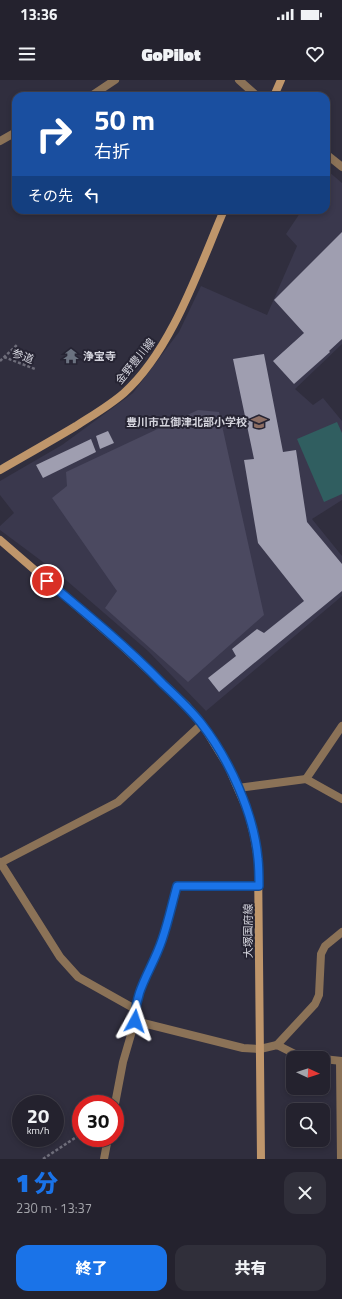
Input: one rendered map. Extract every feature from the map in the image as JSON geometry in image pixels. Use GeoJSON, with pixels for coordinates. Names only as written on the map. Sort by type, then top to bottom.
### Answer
{"type":"FeatureCollection","features":[{"type":"Feature","properties":{"kind":"main road"},"geometry":{"type":"LineString","coordinates":[[276,92],[281,80]]}},
{"type":"Feature","properties":{"kind":"main road","name":"金野豊川線"},"geometry":{"type":"LineString","coordinates":[[0,470],[104,409],[125,392],[142,373],[160,350],[173,326],[222,214]]}},
{"type":"Feature","properties":{"kind":"main road","name":"大塚国府線"},"geometry":{"type":"LineString","coordinates":[[0,540],[124,646],[187,706],[202,724],[228,766],[238,788],[248,812],[258,859],[261,1159]]}},
{"type":"Feature","properties":{"kind":"street"},"geometry":{"type":"LineString","coordinates":[[98,92],[115,80]]}},
{"type":"Feature","properties":{"kind":"street"},"geometry":{"type":"LineString","coordinates":[[239,80],[252,92]]}},
{"type":"Feature","properties":{"kind":"street"},"geometry":{"type":"LineString","coordinates":[[0,141],[12,134]]}},
{"type":"Feature","properties":{"kind":"street"},"geometry":{"type":"LineString","coordinates":[[330,157],[342,167]]}},
{"type":"Feature","properties":{"kind":"street"},"geometry":{"type":"LineString","coordinates":[[135,1009],[78,977],[60,957],[0,862],[118,802],[202,724]]}},
{"type":"Feature","properties":{"kind":"street"},"geometry":{"type":"LineString","coordinates":[[306,779],[342,726]]}},
{"type":"Feature","properties":{"kind":"street"},"geometry":{"type":"LineString","coordinates":[[238,788],[306,779],[342,799]]}},
{"type":"Feature","properties":{"kind":"street"},"geometry":{"type":"LineString","coordinates":[[117,1095],[123,1062],[135,1021],[135,1009],[140,990],[162,941],[177,886],[259,886]]}},
{"type":"Feature","properties":{"kind":"street"},"geometry":{"type":"LineString","coordinates":[[135,1021],[243,1048],[260,1049],[277,1045],[315,1004],[319,995],[321,954],[325,946],[342,932]]}},
{"type":"Feature","properties":{"kind":"street"},"geometry":{"type":"LineString","coordinates":[[277,1045],[288,1051]]}},
{"type":"Feature","properties":{"kind":"street"},"geometry":{"type":"LineString","coordinates":[[330,1060],[341,1061],[342,1159]]}},
{"type":"Feature","properties":{"kind":"street"},"geometry":{"type":"LineString","coordinates":[[104,1159],[106,1147]]}},
{"type":"Feature","properties":{"kind":"path","name":"参道"},"geometry":{"type":"LineString","coordinates":[[0,361],[18,344]]}},
{"type":"Feature","properties":{"kind":"path","name":"参道"},"geometry":{"type":"LineString","coordinates":[[4,357],[35,369]]}},
{"type":"Feature","properties":{"kind":"path"},"geometry":{"type":"LineString","coordinates":[[43,1159],[72,1140]]}},
{"type":"Feature","properties":{"kind":"shaded area"},"geometry":{"type":"Polygon","coordinates":[[[330,173],[342,183],[342,344],[295,389],[313,405],[323,398],[342,421],[342,500],[312,519],[342,556],[342,596],[206,711],[148,651],[59,574],[0,530],[0,526],[14,513],[0,495],[0,481],[62,445],[133,393],[179,332],[201,286],[267,315],[297,246],[286,234],[299,214],[330,214],[330,173]]]}},
{"type":"Feature","properties":{"kind":"shaded area"},"geometry":{"type":"Polygon","coordinates":[[[198,410],[219,412],[264,615],[188,682],[105,608],[117,591],[52,498],[67,486],[66,472],[198,410]]]}},
{"type":"Feature","properties":{"kind":"shaded area"},"geometry":{"type":"Polygon","coordinates":[[[337,422],[342,433],[342,494],[324,502],[297,439],[337,422]]]}},
{"type":"Feature","properties":{"kind":"building"},"geometry":{"type":"Polygon","coordinates":[[[342,232],[342,339],[329,351],[330,352],[294,384],[273,361],[304,333],[274,300],[342,232]]]}},
{"type":"Feature","properties":{"kind":"building"},"geometry":{"type":"Polygon","coordinates":[[[264,354],[283,452],[296,450],[307,522],[342,564],[342,591],[219,692],[208,678],[236,656],[232,649],[257,629],[264,633],[304,601],[258,543],[244,460],[254,459],[233,359],[264,354]]]}},
{"type":"Feature","properties":{"kind":"building"},"geometry":{"type":"Polygon","coordinates":[[[108,431],[114,443],[100,449],[96,436],[108,431]]]}},
{"type":"Feature","properties":{"kind":"building"},"geometry":{"type":"Polygon","coordinates":[[[91,439],[96,452],[43,478],[36,465],[91,439]]]}},
{"type":"Feature","properties":{"kind":"place","name":"浄宝寺"},"geometry":{"type":"Point","coordinates":[71,356]}},
{"type":"Feature","properties":{"kind":"place","name":"豊川市立御津北部小学校"},"geometry":{"type":"Point","coordinates":[259,422]}},
{"type":"Feature","properties":{"kind":"route"},"geometry":{"type":"LineString","coordinates":[[47,581],[151,672],[187,706],[202,724],[228,766],[248,812],[254,836],[258,859],[259,886],[177,886],[162,941],[140,990],[135,1009],[135,1021]]}}]}
